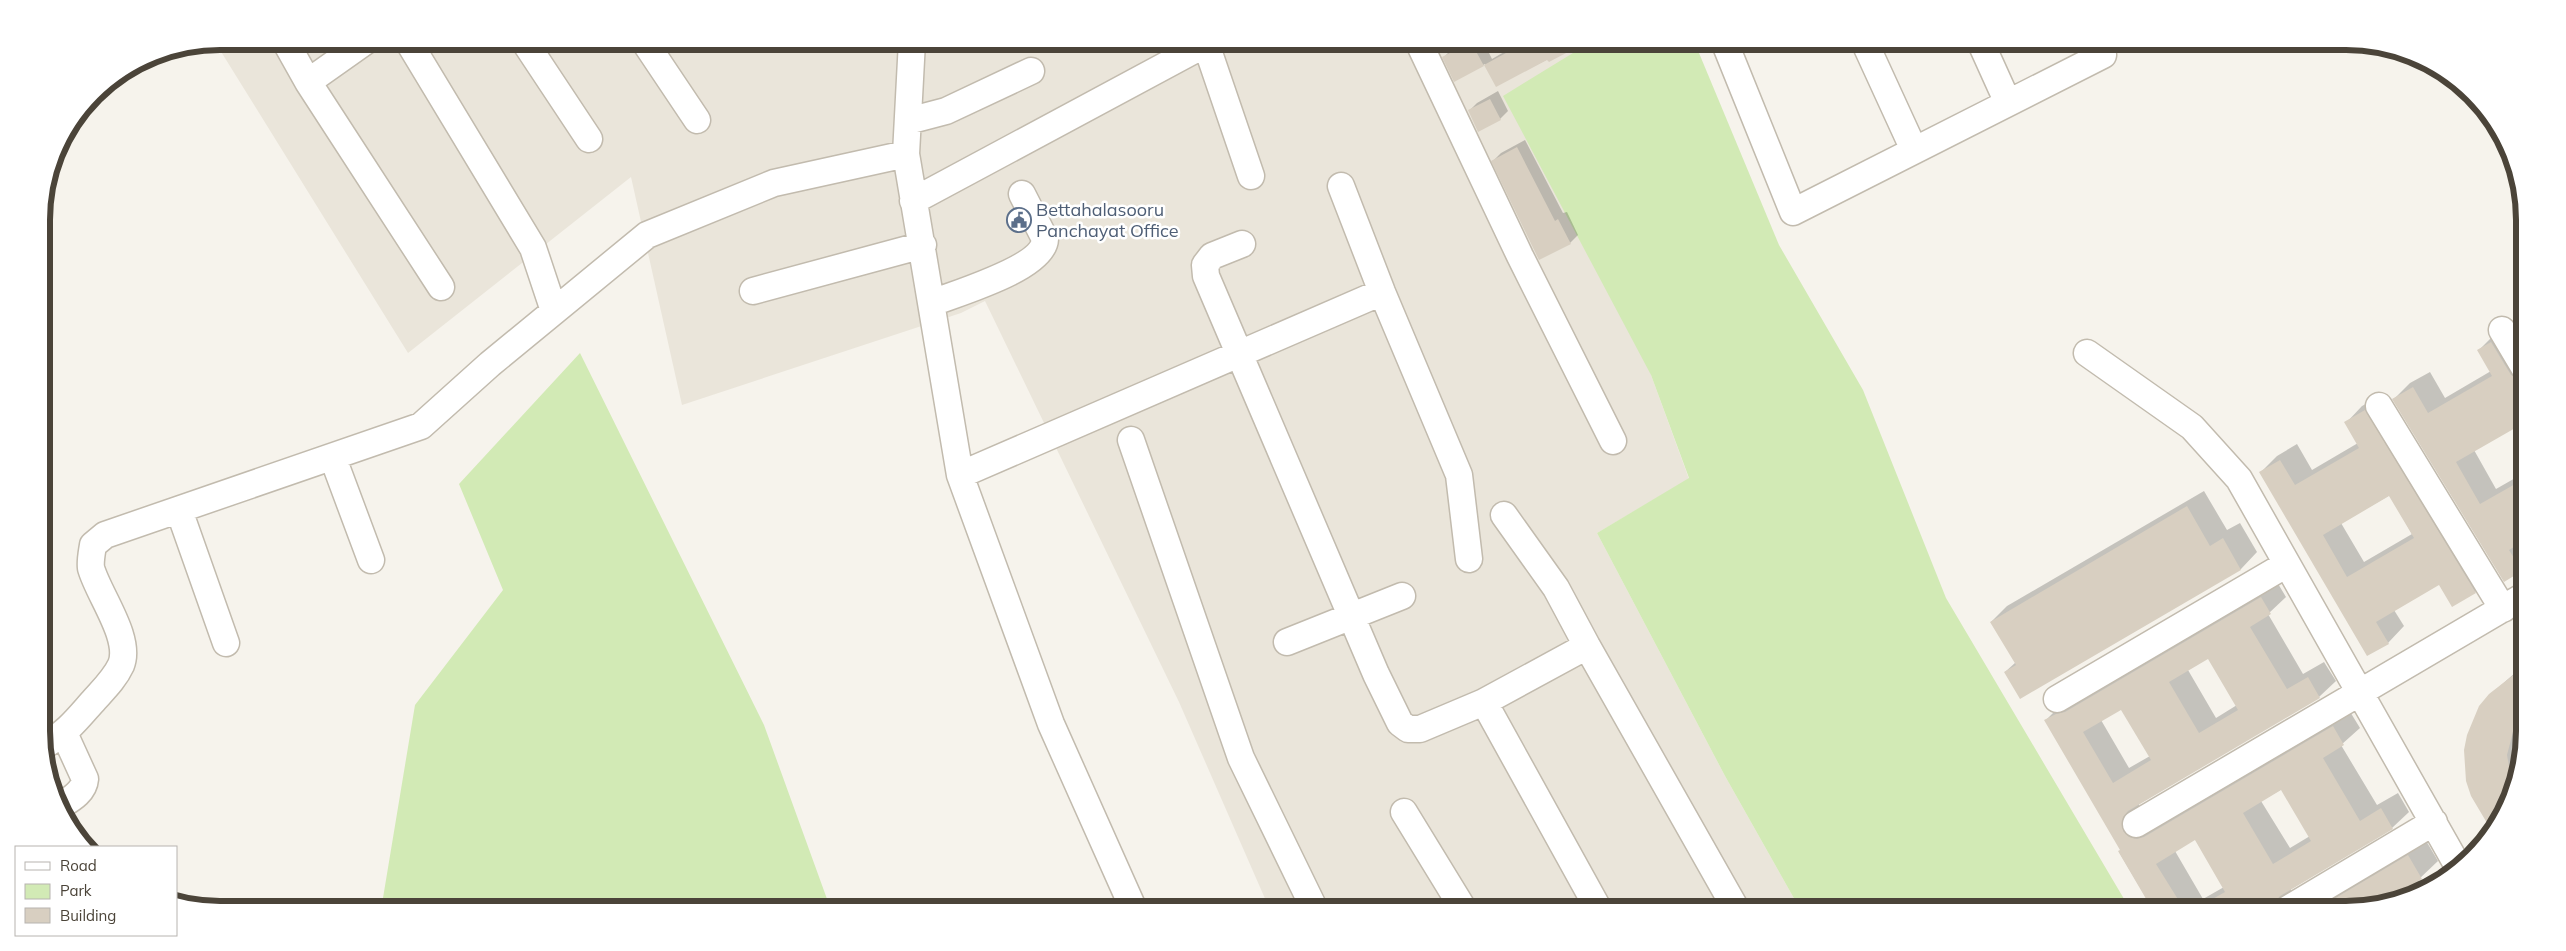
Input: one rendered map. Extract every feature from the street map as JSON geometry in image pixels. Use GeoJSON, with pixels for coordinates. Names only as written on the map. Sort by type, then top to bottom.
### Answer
{"type":"FeatureCollection","features":[{"type":"Feature","properties":{"kind":"street"},"geometry":{"type":"LineString","coordinates":[[290,50],[308,82],[441,287]]}},
{"type":"Feature","properties":{"kind":"street"},"geometry":{"type":"LineString","coordinates":[[308,82],[353,50]]}},
{"type":"Feature","properties":{"kind":"street"},"geometry":{"type":"LineString","coordinates":[[413,50],[533,248],[554,311]]}},
{"type":"Feature","properties":{"kind":"street"},"geometry":{"type":"LineString","coordinates":[[530,50],[588,139]]}},
{"type":"Feature","properties":{"kind":"street"},"geometry":{"type":"LineString","coordinates":[[650,50],[696,120]]}},
{"type":"Feature","properties":{"kind":"street"},"geometry":{"type":"LineString","coordinates":[[912,50],[906,154],[960,475],[1051,724],[1130,901]]}},
{"type":"Feature","properties":{"kind":"street"},"geometry":{"type":"LineString","coordinates":[[913,201],[1195,50]]}},
{"type":"Feature","properties":{"kind":"street"},"geometry":{"type":"LineString","coordinates":[[1210,50],[1251,176]]}},
{"type":"Feature","properties":{"kind":"street"},"geometry":{"type":"LineString","coordinates":[[1422,50],[1520,256],[1613,441]]}},
{"type":"Feature","properties":{"kind":"street"},"geometry":{"type":"LineString","coordinates":[[1728,50],[1793,212],[2102,54],[2100,50]]}},
{"type":"Feature","properties":{"kind":"street"},"geometry":{"type":"LineString","coordinates":[[1868,50],[1914,150]]}},
{"type":"Feature","properties":{"kind":"street"},"geometry":{"type":"LineString","coordinates":[[1984,50],[2008,103]]}},
{"type":"Feature","properties":{"kind":"street"},"geometry":{"type":"LineString","coordinates":[[908,120],[946,111],[1030,71]]}},
{"type":"Feature","properties":{"kind":"street"},"geometry":{"type":"LineString","coordinates":[[66,803],[74,798],[84,786],[85,779],[54,739],[112,680],[122,664],[123,648],[113,617],[91,566],[93,545],[106,534],[333,458],[421,426],[490,364],[647,235],[774,182],[906,154]]}},
{"type":"Feature","properties":{"kind":"street"},"geometry":{"type":"LineString","coordinates":[[1341,186],[1382,292],[1459,474],[1469,559]]}},
{"type":"Feature","properties":{"kind":"street"},"geometry":{"type":"LineString","coordinates":[[932,303],[1018,268],[1039,254],[1044,246],[1045,239],[1022,194]]}},
{"type":"Feature","properties":{"kind":"street"},"geometry":{"type":"LineString","coordinates":[[1242,244],[1212,256],[1205,265],[1206,276],[1351,616],[1400,723],[1408,729],[1420,729],[1484,702],[1587,646]]}},
{"type":"Feature","properties":{"kind":"street"},"geometry":{"type":"LineString","coordinates":[[753,292],[922,245]]}},
{"type":"Feature","properties":{"kind":"street"},"geometry":{"type":"LineString","coordinates":[[960,475],[1382,292]]}},
{"type":"Feature","properties":{"kind":"street"},"geometry":{"type":"LineString","coordinates":[[2502,330],[2516,354]]}},
{"type":"Feature","properties":{"kind":"street"},"geometry":{"type":"LineString","coordinates":[[2087,353],[2192,427],[2239,479],[2455,861]]}},
{"type":"Feature","properties":{"kind":"street"},"geometry":{"type":"LineString","coordinates":[[2136,824],[2514,603],[2379,406]]}},
{"type":"Feature","properties":{"kind":"street"},"geometry":{"type":"LineString","coordinates":[[1131,440],[1241,758],[1311,901]]}},
{"type":"Feature","properties":{"kind":"street"},"geometry":{"type":"LineString","coordinates":[[333,458],[371,560]]}},
{"type":"Feature","properties":{"kind":"street"},"geometry":{"type":"LineString","coordinates":[[180,510],[226,643]]}},
{"type":"Feature","properties":{"kind":"street"},"geometry":{"type":"LineString","coordinates":[[1504,515],[1556,588],[1731,901]]}},
{"type":"Feature","properties":{"kind":"street"},"geometry":{"type":"LineString","coordinates":[[2056,698],[2287,564]]}},
{"type":"Feature","properties":{"kind":"street"},"geometry":{"type":"LineString","coordinates":[[1287,642],[1402,596]]}},
{"type":"Feature","properties":{"kind":"street"},"geometry":{"type":"LineString","coordinates":[[1484,702],[1594,901]]}},
{"type":"Feature","properties":{"kind":"street"},"geometry":{"type":"LineString","coordinates":[[1404,812],[1458,901]]}},
{"type":"Feature","properties":{"kind":"street"},"geometry":{"type":"LineString","coordinates":[[2301,901],[2434,822]]}},
{"type":"Feature","properties":{"kind":"shaded area"},"geometry":{"type":"Polygon","coordinates":[[[220,50],[1587,50],[1651,375],[1689,479],[1597,533],[1725,776],[1795,901],[1266,901],[1179,702],[985,301],[961,313],[682,405],[631,177],[408,353],[220,50]]]}},
{"type":"Feature","properties":{"kind":"green space"},"geometry":{"type":"Polygon","coordinates":[[[1578,50],[1698,50],[1779,245],[1863,390],[1946,598],[2125,901],[1795,901],[1725,776],[1597,533],[1689,478],[1651,375],[1503,96],[1578,50]]]}},
{"type":"Feature","properties":{"kind":"green space"},"geometry":{"type":"Polygon","coordinates":[[[580,353],[764,725],[828,901],[382,901],[415,705],[503,590],[459,484],[580,353]]]}},
{"type":"Feature","properties":{"kind":"building"},"geometry":{"type":"Polygon","coordinates":[[[1456,50],[1475,50],[1484,66],[1454,82],[1442,57],[1456,50]]]}},
{"type":"Feature","properties":{"kind":"building"},"geometry":{"type":"Polygon","coordinates":[[[1512,50],[1572,50],[1549,62],[1547,60],[1496,87],[1484,65],[1512,50]]]}},
{"type":"Feature","properties":{"kind":"building"},"geometry":{"type":"Polygon","coordinates":[[[1490,99],[1501,120],[1478,132],[1468,110],[1490,99]]]}},
{"type":"Feature","properties":{"kind":"building"},"geometry":{"type":"Polygon","coordinates":[[[1517,147],[1555,221],[1558,219],[1571,244],[1539,260],[1491,161],[1517,147]]]}},
{"type":"Feature","properties":{"kind":"building"},"geometry":{"type":"Polygon","coordinates":[[[2491,342],[2511,375],[2516,378],[2516,428],[2456,462],[2480,504],[2516,484],[2516,546],[2509,550],[2516,561],[2516,575],[2504,582],[2392,399],[2413,387],[2428,413],[2492,376],[2477,350],[2491,342]]]}},
{"type":"Feature","properties":{"kind":"building"},"geometry":{"type":"Polygon","coordinates":[[[2365,410],[2476,593],[2452,607],[2439,585],[2376,622],[2389,644],[2367,656],[2259,472],[2280,460],[2295,485],[2359,448],[2344,422],[2365,410]],[[2389,496],[2323,535],[2347,577],[2414,538],[2389,496]]]}},
{"type":"Feature","properties":{"kind":"building"},"geometry":{"type":"Polygon","coordinates":[[[2187,506],[2210,546],[2223,538],[2241,570],[2020,699],[2004,672],[2016,665],[1990,622],[2187,506]]]}},
{"type":"Feature","properties":{"kind":"building"},"geometry":{"type":"Polygon","coordinates":[[[2261,597],[2271,614],[2250,627],[2287,689],[2308,677],[2320,698],[2128,811],[2123,817],[2123,831],[2129,837],[2137,839],[2144,837],[2333,726],[2344,745],[2323,758],[2360,821],[2381,808],[2393,829],[2280,896],[2276,901],[2209,901],[2225,892],[2195,840],[2156,864],[2179,901],[2147,901],[2118,851],[2120,850],[2044,720],[2065,712],[2261,597]],[[2208,659],[2169,682],[2199,733],[2238,710],[2208,659]],[[2121,710],[2083,732],[2113,783],[2151,760],[2121,710]],[[2281,790],[2243,813],[2273,864],[2311,841],[2281,790]]]}},
{"type":"Feature","properties":{"kind":"building"},"geometry":{"type":"Polygon","coordinates":[[[2516,673],[2516,728],[2513,732],[2507,755],[2510,774],[2498,806],[2487,823],[2471,796],[2466,781],[2464,750],[2467,735],[2479,706],[2489,694],[2516,673]]]}},
{"type":"Feature","properties":{"kind":"building"},"geometry":{"type":"Polygon","coordinates":[[[2408,855],[2422,879],[2401,891],[2390,895],[2368,900],[2330,901],[2408,855]]]}},
{"type":"Feature","properties":{"kind":"place","name":"Bettahalasooru Panchayat Office"},"geometry":{"type":"Point","coordinates":[1019,220]}}]}
